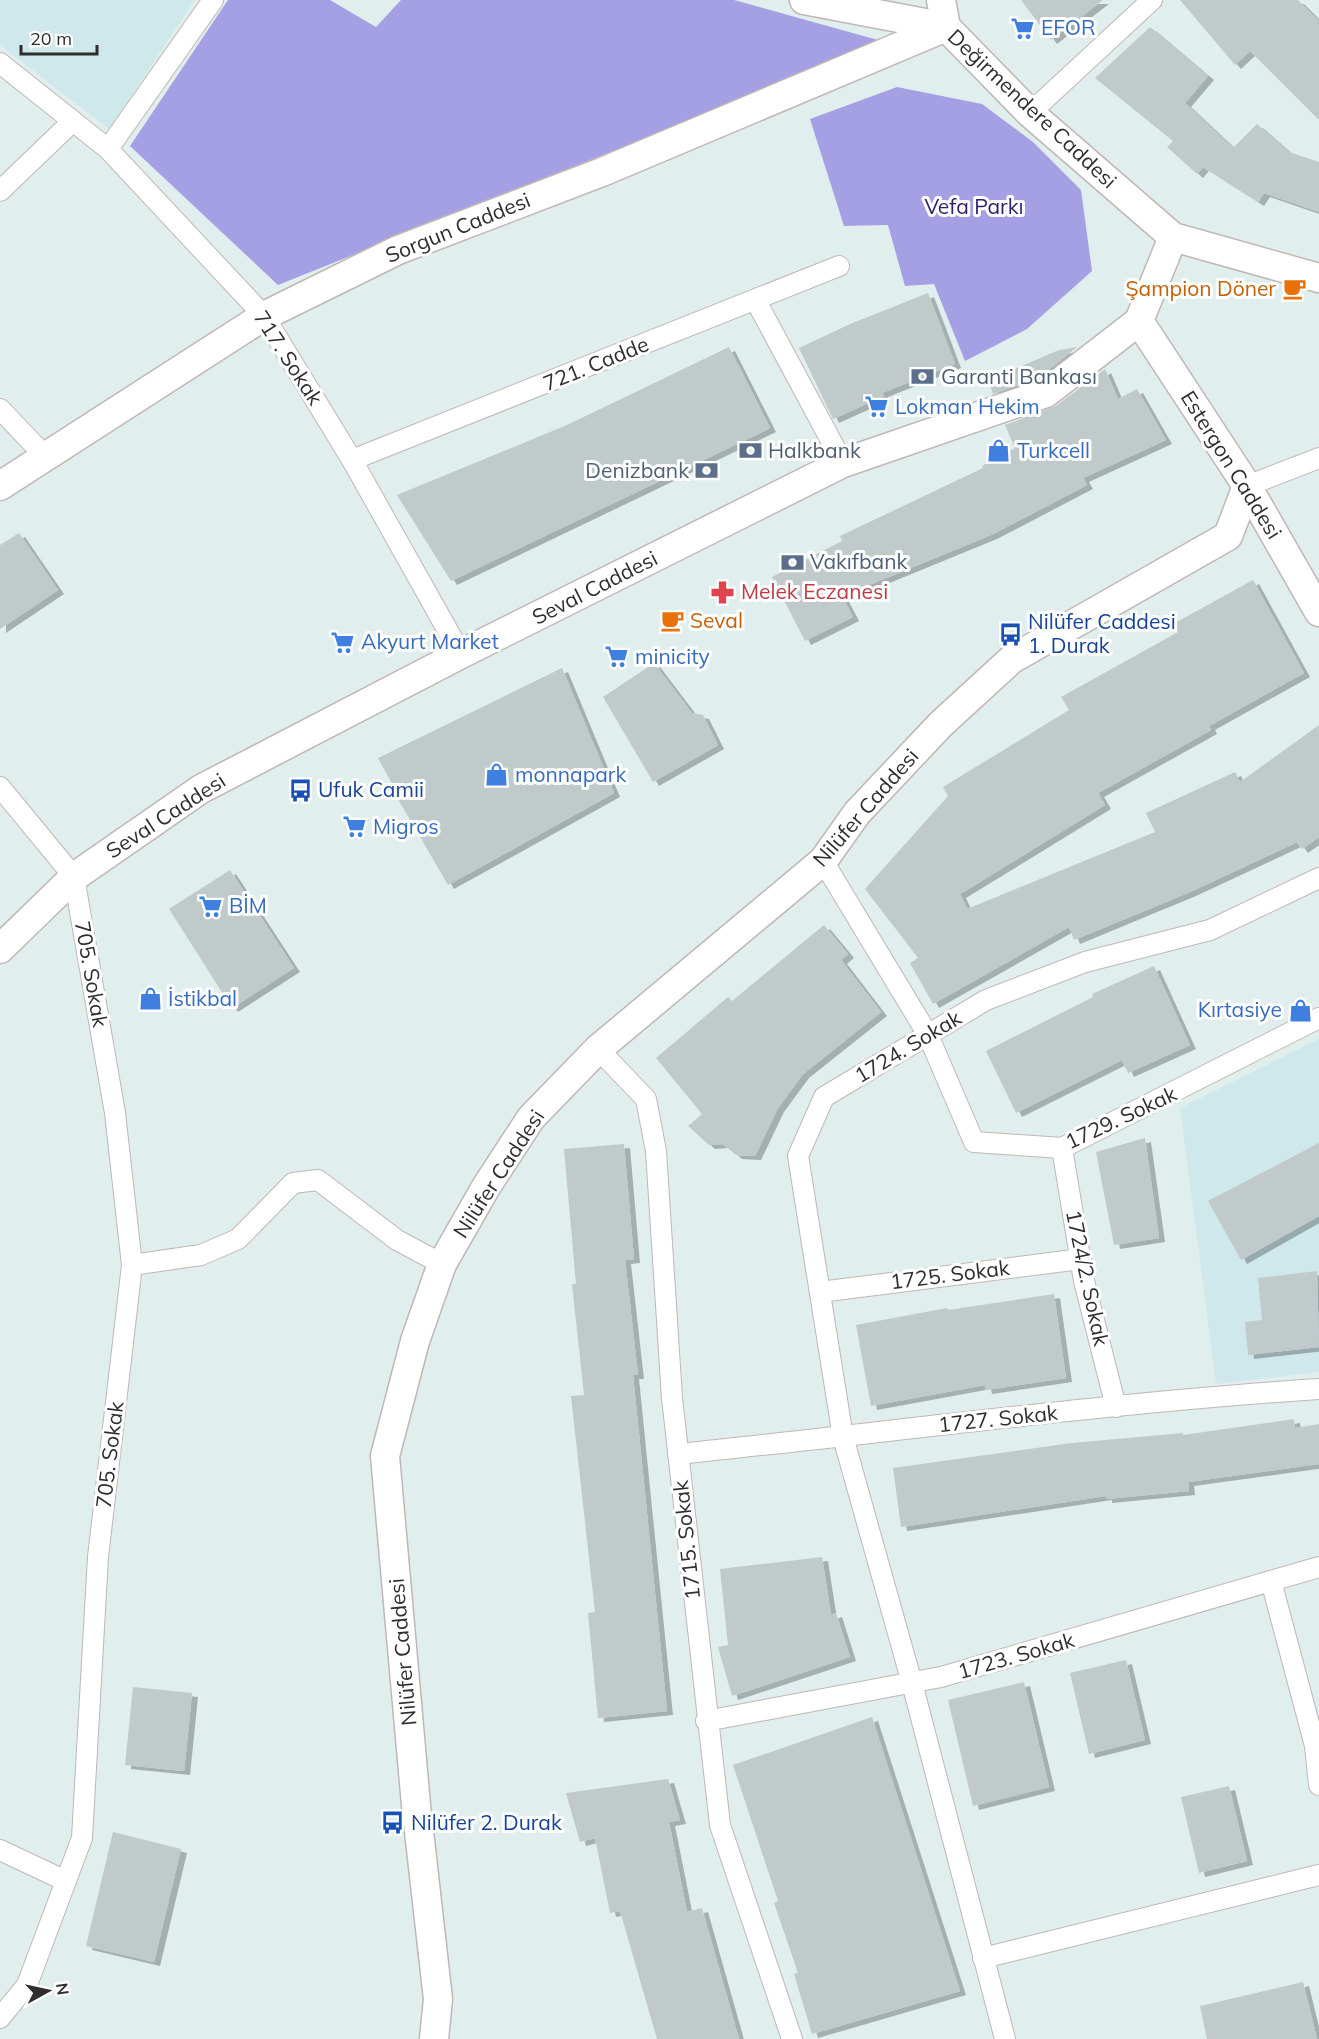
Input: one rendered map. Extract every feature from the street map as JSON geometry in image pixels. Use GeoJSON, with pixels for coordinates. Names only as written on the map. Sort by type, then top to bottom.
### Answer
{"type":"FeatureCollection","features":[{"type":"Feature","properties":{"kind":"street"},"geometry":{"type":"LineString","coordinates":[[108,149],[213,0]]}},
{"type":"Feature","properties":{"kind":"street","name":"Değirmendere Caddesi"},"geometry":{"type":"LineString","coordinates":[[804,0],[944,14],[1030,113],[1173,237]]}},
{"type":"Feature","properties":{"kind":"street"},"geometry":{"type":"LineString","coordinates":[[934,0],[944,14]]}},
{"type":"Feature","properties":{"kind":"street"},"geometry":{"type":"LineString","coordinates":[[1030,113],[1152,0]]}},
{"type":"Feature","properties":{"kind":"street","name":"Sorgun Caddesi"},"geometry":{"type":"LineString","coordinates":[[0,486],[44,455],[264,316],[398,250],[603,172],[944,14]]}},
{"type":"Feature","properties":{"kind":"street","name":"717. Sokak"},"geometry":{"type":"LineString","coordinates":[[0,63],[108,149],[264,316],[352,460],[461,654]]}},
{"type":"Feature","properties":{"kind":"street"},"geometry":{"type":"LineString","coordinates":[[0,191],[73,121]]}},
{"type":"Feature","properties":{"kind":"street"},"geometry":{"type":"LineString","coordinates":[[1173,237],[1319,278]]}},
{"type":"Feature","properties":{"kind":"street","name":"Seval Caddesi"},"geometry":{"type":"LineString","coordinates":[[0,950],[74,877],[201,789],[461,654],[843,463],[1046,393],[1138,321],[1173,237]]}},
{"type":"Feature","properties":{"kind":"street","name":"721. Cadde"},"geometry":{"type":"LineString","coordinates":[[352,460],[839,266]]}},
{"type":"Feature","properties":{"kind":"street"},"geometry":{"type":"LineString","coordinates":[[756,301],[843,463]]}},
{"type":"Feature","properties":{"kind":"street","name":"Estergon Caddesi"},"geometry":{"type":"LineString","coordinates":[[1138,321],[1247,486],[1319,612]]}},
{"type":"Feature","properties":{"kind":"street"},"geometry":{"type":"LineString","coordinates":[[0,409],[44,455]]}},
{"type":"Feature","properties":{"kind":"street"},"geometry":{"type":"LineString","coordinates":[[1247,486],[1319,458]]}},
{"type":"Feature","properties":{"kind":"street","name":"Nilüfer Caddesi"},"geometry":{"type":"LineString","coordinates":[[434,2039],[438,1999],[416,1805],[385,1456],[415,1341],[442,1264],[486,1187],[531,1118],[597,1049],[823,861],[857,813],[941,724],[1012,659],[1228,536],[1247,486]]}},
{"type":"Feature","properties":{"kind":"street"},"geometry":{"type":"LineString","coordinates":[[0,787],[74,877]]}},
{"type":"Feature","properties":{"kind":"street","name":"1729. Sokak"},"geometry":{"type":"LineString","coordinates":[[823,861],[928,1035],[974,1142],[1062,1148],[1319,1018]]}},
{"type":"Feature","properties":{"kind":"street","name":"705. Sokak"},"geometry":{"type":"LineString","coordinates":[[0,2018],[27,1985],[82,1838],[98,1557],[132,1265],[115,1113],[74,877]]}},
{"type":"Feature","properties":{"kind":"street","name":"1724. Sokak"},"geometry":{"type":"LineString","coordinates":[[1005,2039],[912,1683],[843,1437],[798,1156],[824,1097],[986,1000],[1085,962],[1210,930],[1319,878]]}},
{"type":"Feature","properties":{"kind":"street","name":"1715. Sokak"},"geometry":{"type":"LineString","coordinates":[[597,1049],[646,1099],[656,1151],[672,1398],[706,1721],[720,1825],[792,2039]]}},
{"type":"Feature","properties":{"kind":"street","name":"1724/2. Sokak"},"geometry":{"type":"LineString","coordinates":[[1062,1148],[1081,1259],[1116,1407]]}},
{"type":"Feature","properties":{"kind":"street"},"geometry":{"type":"LineString","coordinates":[[132,1265],[201,1255],[238,1239],[293,1184],[318,1180],[397,1240],[442,1264]]}},
{"type":"Feature","properties":{"kind":"street","name":"1725. Sokak"},"geometry":{"type":"LineString","coordinates":[[820,1292],[1081,1259]]}},
{"type":"Feature","properties":{"kind":"street","name":"1727. Sokak"},"geometry":{"type":"LineString","coordinates":[[678,1454],[1116,1407],[1319,1389]]}},
{"type":"Feature","properties":{"kind":"street","name":"1723. Sokak"},"geometry":{"type":"LineString","coordinates":[[706,1721],[941,1677],[1319,1567]]}},
{"type":"Feature","properties":{"kind":"street"},"geometry":{"type":"LineString","coordinates":[[1271,1581],[1315,1746],[1319,1785]]}},
{"type":"Feature","properties":{"kind":"street"},"geometry":{"type":"LineString","coordinates":[[0,1850],[66,1881]]}},
{"type":"Feature","properties":{"kind":"street"},"geometry":{"type":"LineString","coordinates":[[983,1958],[1319,1875]]}},
{"type":"Feature","properties":{"kind":"street"},"geometry":{"type":"LineString","coordinates":[[438,1999],[446,2039]]}},
{"type":"Feature","properties":{"kind":"shaded area"},"geometry":{"type":"Polygon","coordinates":[[[0,0],[195,0],[109,129],[0,45],[0,0]]]}},
{"type":"Feature","properties":{"kind":"shaded area"},"geometry":{"type":"Polygon","coordinates":[[[1319,1039],[1319,1372],[1216,1384],[1180,1108],[1319,1039]]]}},
{"type":"Feature","properties":{"kind":"green space"},"geometry":{"type":"Polygon","coordinates":[[[228,0],[330,0],[376,27],[401,0],[734,0],[885,42],[278,285],[130,146],[228,0]]]}},
{"type":"Feature","properties":{"kind":"green space","name":"Vefa Parkı"},"geometry":{"type":"Polygon","coordinates":[[[897,87],[982,104],[1033,142],[1081,190],[1092,271],[1027,329],[965,361],[934,284],[905,286],[888,225],[844,226],[810,119],[897,87]]]}},
{"type":"Feature","properties":{"kind":"building"},"geometry":{"type":"Polygon","coordinates":[[[1021,0],[1103,0],[1051,40],[1021,0]]]}},
{"type":"Feature","properties":{"kind":"building"},"geometry":{"type":"Polygon","coordinates":[[[1180,0],[1298,0],[1319,21],[1319,120],[1250,51],[1235,65],[1180,0]]]}},
{"type":"Feature","properties":{"kind":"building"},"geometry":{"type":"Polygon","coordinates":[[[1150,27],[1208,76],[1185,103],[1233,148],[1257,124],[1289,152],[1319,162],[1319,212],[1264,193],[1258,202],[1203,167],[1197,174],[1167,147],[1173,141],[1095,78],[1150,27]]]}},
{"type":"Feature","properties":{"kind":"building"},"geometry":{"type":"Polygon","coordinates":[[[928,293],[955,364],[882,393],[884,396],[833,419],[799,348],[850,324],[928,293]]]}},
{"type":"Feature","properties":{"kind":"building"},"geometry":{"type":"Polygon","coordinates":[[[729,347],[770,428],[451,581],[397,495],[567,425],[729,347]]]}},
{"type":"Feature","properties":{"kind":"building"},"geometry":{"type":"Polygon","coordinates":[[[1077,347],[1038,378],[993,394],[988,380],[1059,350],[1077,347]]]}},
{"type":"Feature","properties":{"kind":"building"},"geometry":{"type":"Polygon","coordinates":[[[1105,369],[1118,399],[1137,389],[1166,440],[1083,478],[1087,485],[991,535],[842,596],[853,617],[805,641],[772,577],[842,541],[840,536],[983,468],[982,466],[1015,448],[1005,425],[1056,406],[1105,369]]]}},
{"type":"Feature","properties":{"kind":"building"},"geometry":{"type":"Polygon","coordinates":[[[19,533],[58,590],[0,629],[0,545],[19,533]]]}},
{"type":"Feature","properties":{"kind":"building"},"geometry":{"type":"Polygon","coordinates":[[[1253,580],[1304,673],[1209,726],[1211,730],[1098,793],[1105,805],[960,894],[967,909],[1155,832],[1146,813],[1235,772],[1240,782],[1319,725],[1319,837],[1302,849],[1297,842],[1190,892],[1074,940],[1069,927],[933,1004],[910,963],[918,958],[865,889],[948,796],[943,787],[1069,710],[1061,697],[1178,632],[1173,624],[1253,580]]]}},
{"type":"Feature","properties":{"kind":"building"},"geometry":{"type":"Polygon","coordinates":[[[654,663],[692,713],[703,715],[718,745],[653,782],[603,697],[654,663]]]}},
{"type":"Feature","properties":{"kind":"building","name":"monnapark"},"geometry":{"type":"Polygon","coordinates":[[[562,668],[614,793],[448,885],[395,794],[397,793],[378,758],[562,668]]]}},
{"type":"Feature","properties":{"kind":"building"},"geometry":{"type":"Polygon","coordinates":[[[230,870],[294,968],[232,1008],[169,909],[230,870]]]}},
{"type":"Feature","properties":{"kind":"building"},"geometry":{"type":"Polygon","coordinates":[[[824,925],[848,954],[841,960],[881,1012],[803,1074],[778,1108],[755,1156],[736,1155],[723,1144],[709,1145],[688,1126],[702,1114],[656,1058],[728,997],[732,1001],[824,925]]]}},
{"type":"Feature","properties":{"kind":"building"},"geometry":{"type":"Polygon","coordinates":[[[1154,966],[1190,1045],[1128,1073],[1122,1060],[1016,1113],[986,1051],[1093,997],[1092,994],[1154,966]]]}},
{"type":"Feature","properties":{"kind":"building"},"geometry":{"type":"Polygon","coordinates":[[[1145,1138],[1159,1238],[1114,1245],[1096,1152],[1145,1138]]]}},
{"type":"Feature","properties":{"kind":"building"},"geometry":{"type":"Polygon","coordinates":[[[1319,1143],[1319,1216],[1241,1260],[1208,1201],[1319,1143]]]}},
{"type":"Feature","properties":{"kind":"building"},"geometry":{"type":"Polygon","coordinates":[[[624,1144],[634,1259],[625,1260],[638,1375],[633,1375],[667,1711],[598,1718],[588,1613],[595,1612],[571,1396],[584,1395],[572,1284],[576,1284],[564,1149],[624,1144]]]}},
{"type":"Feature","properties":{"kind":"building"},"geometry":{"type":"Polygon","coordinates":[[[1317,1271],[1319,1347],[1248,1355],[1245,1322],[1262,1320],[1258,1278],[1317,1271]]]}},
{"type":"Feature","properties":{"kind":"building"},"geometry":{"type":"Polygon","coordinates":[[[1054,1294],[1066,1378],[986,1390],[985,1385],[871,1406],[856,1325],[947,1308],[948,1310],[1054,1294]]]}},
{"type":"Feature","properties":{"kind":"building"},"geometry":{"type":"Polygon","coordinates":[[[1294,1419],[1295,1428],[1319,1424],[1319,1464],[1188,1482],[1189,1491],[1106,1499],[1106,1496],[901,1527],[893,1468],[1072,1443],[1183,1433],[1183,1435],[1294,1419]]]}},
{"type":"Feature","properties":{"kind":"building"},"geometry":{"type":"Polygon","coordinates":[[[822,1557],[831,1615],[836,1613],[850,1657],[732,1696],[718,1647],[728,1645],[720,1569],[822,1557]]]}},
{"type":"Feature","properties":{"kind":"building"},"geometry":{"type":"Polygon","coordinates":[[[1126,1660],[1145,1740],[1089,1754],[1070,1673],[1126,1660]]]}},
{"type":"Feature","properties":{"kind":"building"},"geometry":{"type":"Polygon","coordinates":[[[1024,1682],[1049,1787],[973,1806],[948,1700],[1024,1682]]]}},
{"type":"Feature","properties":{"kind":"building"},"geometry":{"type":"Polygon","coordinates":[[[133,1687],[192,1693],[184,1771],[125,1765],[133,1687]]]}},
{"type":"Feature","properties":{"kind":"building"},"geometry":{"type":"Polygon","coordinates":[[[872,1717],[960,1991],[812,2034],[794,1974],[798,1973],[774,1903],[778,1901],[733,1765],[872,1717]]]}},
{"type":"Feature","properties":{"kind":"building"},"geometry":{"type":"Polygon","coordinates":[[[668,1779],[680,1820],[669,1822],[687,1912],[702,1908],[739,2039],[657,2039],[620,1911],[610,1913],[595,1838],[580,1842],[566,1793],[668,1779]]]}},
{"type":"Feature","properties":{"kind":"building"},"geometry":{"type":"Polygon","coordinates":[[[1229,1786],[1247,1861],[1199,1873],[1181,1797],[1229,1786]]]}},
{"type":"Feature","properties":{"kind":"building"},"geometry":{"type":"Polygon","coordinates":[[[113,1832],[181,1849],[154,1962],[86,1946],[113,1832]]]}},
{"type":"Feature","properties":{"kind":"building"},"geometry":{"type":"Polygon","coordinates":[[[1303,1982],[1317,2039],[1207,2039],[1200,2006],[1303,1982]]]}},
{"type":"Feature","properties":{"kind":"place","name":"EFOR"},"geometry":{"type":"Point","coordinates":[1023,28]}},
{"type":"Feature","properties":{"kind":"place","name":"Şampion Döner"},"geometry":{"type":"Point","coordinates":[1294,289]}},
{"type":"Feature","properties":{"kind":"place","name":"Garanti Bankası"},"geometry":{"type":"Point","coordinates":[923,377]}},
{"type":"Feature","properties":{"kind":"place","name":"Lokman Hekim"},"geometry":{"type":"Point","coordinates":[877,407]}},
{"type":"Feature","properties":{"kind":"place","name":"Halkbank"},"geometry":{"type":"Point","coordinates":[750,451]}},
{"type":"Feature","properties":{"kind":"place","name":"Turkcell"},"geometry":{"type":"Point","coordinates":[999,451]}},
{"type":"Feature","properties":{"kind":"place","name":"Denizbank"},"geometry":{"type":"Point","coordinates":[707,471]}},
{"type":"Feature","properties":{"kind":"place","name":"Vakıfbank"},"geometry":{"type":"Point","coordinates":[792,562]}},
{"type":"Feature","properties":{"kind":"place","name":"Melek Eczanesi"},"geometry":{"type":"Point","coordinates":[723,592]}},
{"type":"Feature","properties":{"kind":"place","name":"Seval"},"geometry":{"type":"Point","coordinates":[672,621]}},
{"type":"Feature","properties":{"kind":"place","name":"Nilüfer Caddesi 1. Durak"},"geometry":{"type":"Point","coordinates":[1010,634]}},
{"type":"Feature","properties":{"kind":"place","name":"Akyurt Market"},"geometry":{"type":"Point","coordinates":[343,642]}},
{"type":"Feature","properties":{"kind":"place","name":"minicity"},"geometry":{"type":"Point","coordinates":[617,657]}},
{"type":"Feature","properties":{"kind":"place","name":"monnapark"},"geometry":{"type":"Point","coordinates":[497,775]}},
{"type":"Feature","properties":{"kind":"place","name":"Ufuk Camii"},"geometry":{"type":"Point","coordinates":[300,790]}},
{"type":"Feature","properties":{"kind":"place","name":"Migros"},"geometry":{"type":"Point","coordinates":[355,827]}},
{"type":"Feature","properties":{"kind":"place","name":"BİM"},"geometry":{"type":"Point","coordinates":[211,906]}},
{"type":"Feature","properties":{"kind":"place","name":"İstikbal"},"geometry":{"type":"Point","coordinates":[150,999]}},
{"type":"Feature","properties":{"kind":"place","name":"Kırtasiye"},"geometry":{"type":"Point","coordinates":[1300,1010]}},
{"type":"Feature","properties":{"kind":"place","name":"Nilüfer 2. Durak"},"geometry":{"type":"Point","coordinates":[393,1823]}}]}
